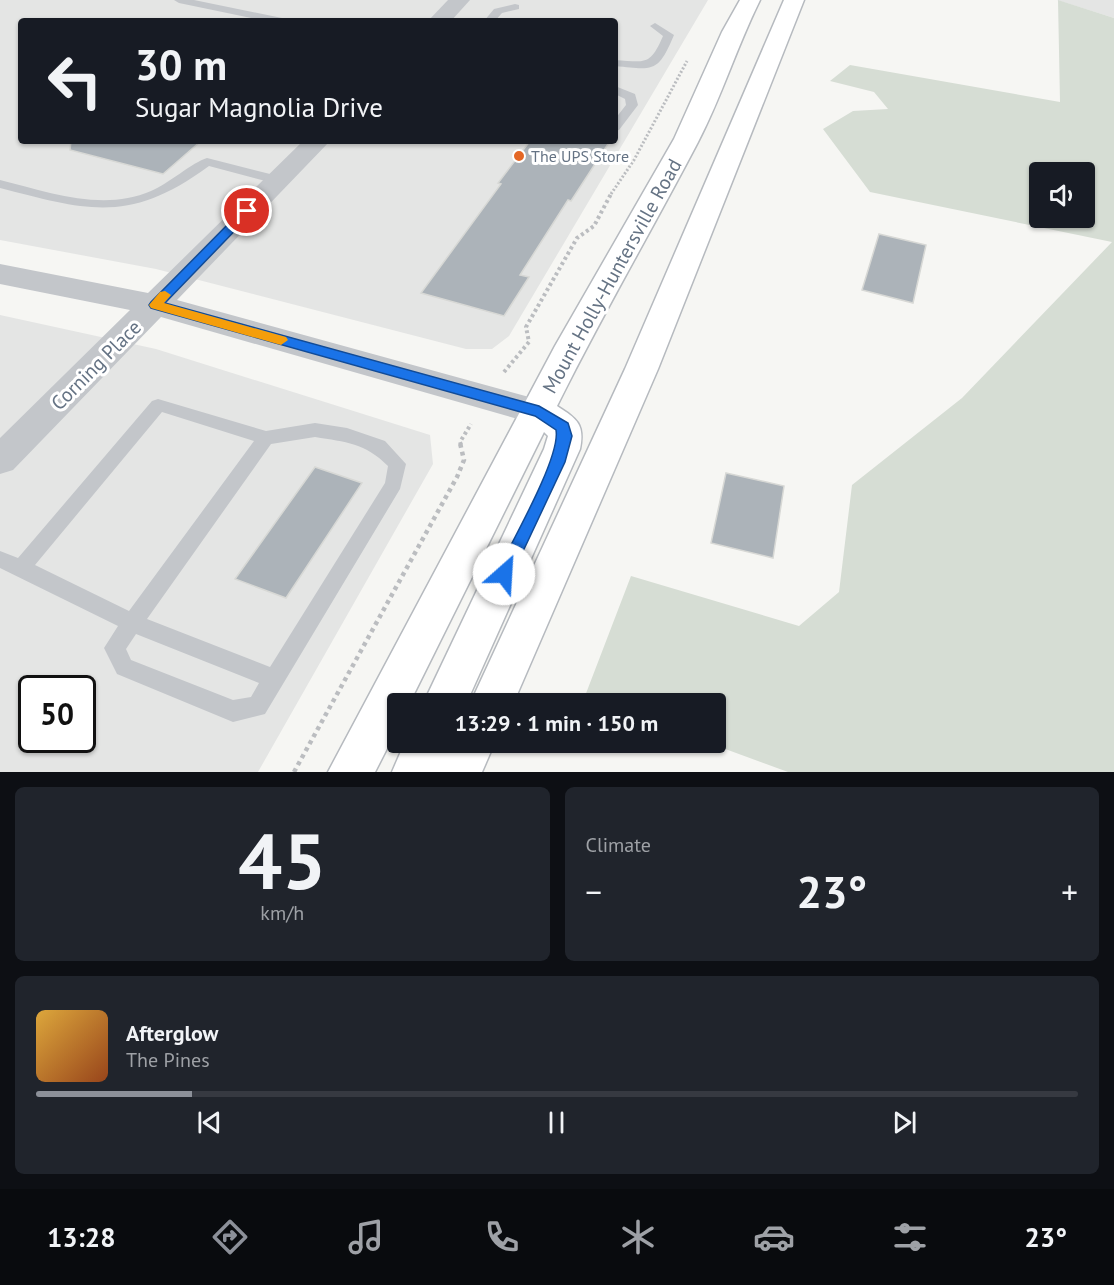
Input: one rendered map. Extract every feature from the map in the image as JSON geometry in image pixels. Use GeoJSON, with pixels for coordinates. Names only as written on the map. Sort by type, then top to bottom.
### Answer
{"type":"FeatureCollection","features":[{"type":"Feature","properties":{"kind":"main road","name":"Mount Holly-Huntersville Road"},"geometry":{"type":"LineString","coordinates":[[351,772],[571,346],[687,139],[733,32],[750,0]]}},
{"type":"Feature","properties":{"kind":"main road"},"geometry":{"type":"LineString","coordinates":[[496,693],[553,571],[685,266],[768,57],[794,0]]}},
{"type":"Feature","properties":{"kind":"main road"},"geometry":{"type":"LineString","coordinates":[[449,693],[562,449],[565,436],[563,427],[539,411]]}},
{"type":"Feature","properties":{"kind":"main road"},"geometry":{"type":"LineString","coordinates":[[415,772],[423,753]]}},
{"type":"Feature","properties":{"kind":"main road"},"geometry":{"type":"LineString","coordinates":[[459,772],[468,753]]}},
{"type":"Feature","properties":{"kind":"street"},"geometry":{"type":"LineString","coordinates":[[442,18],[460,0]]}},
{"type":"Feature","properties":{"kind":"street","name":"Corning Place"},"geometry":{"type":"LineString","coordinates":[[0,460],[314,144]]}},
{"type":"Feature","properties":{"kind":"street"},"geometry":{"type":"LineString","coordinates":[[0,274],[155,305],[539,411]]}},
{"type":"Feature","properties":{"kind":"lane"},"geometry":{"type":"LineString","coordinates":[[179,0],[267,18]]}},
{"type":"Feature","properties":{"kind":"lane"},"geometry":{"type":"LineString","coordinates":[[492,18],[498,11],[515,7]]}},
{"type":"Feature","properties":{"kind":"lane"},"geometry":{"type":"LineString","coordinates":[[618,63],[647,66],[659,58],[669,35],[655,26]]}},
{"type":"Feature","properties":{"kind":"lane"},"geometry":{"type":"LineString","coordinates":[[618,91],[630,97],[632,105],[618,123]]}},
{"type":"Feature","properties":{"kind":"lane"},"geometry":{"type":"LineString","coordinates":[[0,183],[68,201],[101,206],[155,196],[175,186],[207,162],[277,180]]}},
{"type":"Feature","properties":{"kind":"lane"},"geometry":{"type":"LineString","coordinates":[[21,568],[158,405],[266,438],[315,430],[347,435],[379,446],[398,464],[394,484],[257,707],[232,711],[124,667],[114,648],[266,438]]}},
{"type":"Feature","properties":{"kind":"lane"},"geometry":{"type":"LineString","coordinates":[[0,559],[132,623],[274,679]]}},
{"type":"Feature","properties":{"kind":"path"},"geometry":{"type":"LineString","coordinates":[[510,363],[529,342],[526,327],[577,238],[594,226],[604,204],[634,160],[689,57]]}},
{"type":"Feature","properties":{"kind":"path"},"geometry":{"type":"LineString","coordinates":[[294,772],[457,477],[464,460],[460,442],[468,428]]}},
{"type":"Feature","properties":{"kind":"shaded area"},"geometry":{"type":"Polygon","coordinates":[[[0,0],[708,0],[509,336],[492,349],[466,349],[156,269],[0,240],[0,0]]]}},
{"type":"Feature","properties":{"kind":"shaded area"},"geometry":{"type":"Polygon","coordinates":[[[1057,0],[1114,0],[1114,18],[1057,0]]]}},
{"type":"Feature","properties":{"kind":"shaded area"},"geometry":{"type":"Polygon","coordinates":[[[1058,0],[1114,18],[1114,772],[788,772],[726,749],[726,693],[586,693],[631,576],[799,626],[839,592],[852,485],[962,398],[1112,242],[1044,228],[1095,228],[1095,162],[1029,162],[1029,225],[870,192],[823,129],[853,111],[888,109],[874,92],[830,81],[850,65],[1060,102],[1058,0]]]}},
{"type":"Feature","properties":{"kind":"shaded area"},"geometry":{"type":"Polygon","coordinates":[[[0,315],[156,349],[430,435],[433,464],[258,772],[0,772],[0,315]]]}},
{"type":"Feature","properties":{"kind":"building"},"geometry":{"type":"Polygon","coordinates":[[[71,144],[198,144],[163,174],[70,150],[71,144]]]}},
{"type":"Feature","properties":{"kind":"building"},"geometry":{"type":"Polygon","coordinates":[[[528,144],[608,144],[571,201],[568,200],[520,275],[529,277],[504,316],[421,293],[501,184],[498,183],[528,144]]]}},
{"type":"Feature","properties":{"kind":"building"},"geometry":{"type":"Polygon","coordinates":[[[879,234],[926,245],[913,303],[862,290],[879,234]]]}},
{"type":"Feature","properties":{"kind":"building"},"geometry":{"type":"Polygon","coordinates":[[[315,467],[362,483],[286,598],[235,579],[315,467]]]}},
{"type":"Feature","properties":{"kind":"building"},"geometry":{"type":"Polygon","coordinates":[[[726,473],[784,486],[773,558],[711,543],[726,473]]]}},
{"type":"Feature","properties":{"kind":"slow traffic"},"geometry":{"type":"LineString","coordinates":[[165,295],[155,305],[281,340]]}},
{"type":"Feature","properties":{"kind":"place","name":"The UPS Store"},"geometry":{"type":"Point","coordinates":[519,156]}},
{"type":"Feature","properties":{"kind":"route"},"geometry":{"type":"LineString","coordinates":[[247,211],[155,305],[539,411],[563,427],[565,436],[558,462],[504,574]]}}]}
